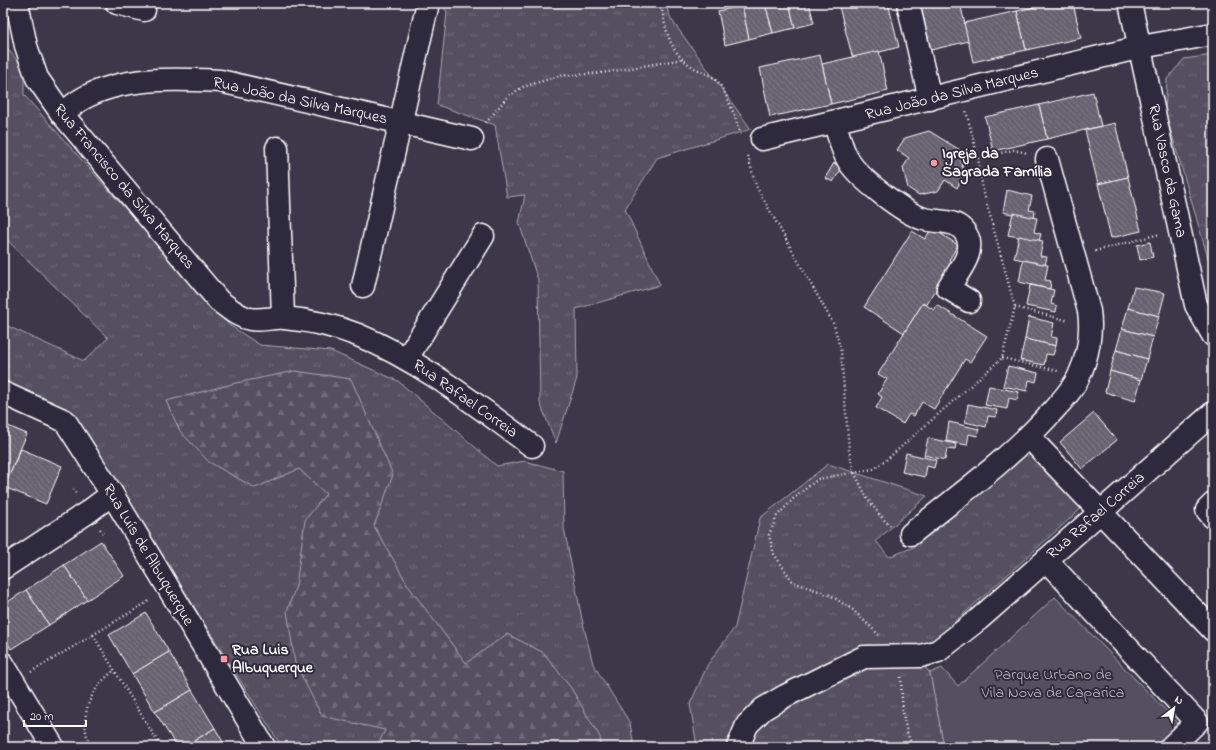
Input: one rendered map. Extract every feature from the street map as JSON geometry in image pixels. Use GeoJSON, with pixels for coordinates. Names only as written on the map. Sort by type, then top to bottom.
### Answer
{"type":"FeatureCollection","features":[{"type":"Feature","properties":{"kind":"street","name":"Rua Francisco da Silva Marques"},"geometry":{"type":"LineString","coordinates":[[17,3],[26,46],[37,78],[62,114],[220,301],[235,314],[250,319],[283,317]]}},
{"type":"Feature","properties":{"kind":"street"},"geometry":{"type":"LineString","coordinates":[[117,3],[144,10]]}},
{"type":"Feature","properties":{"kind":"street"},"geometry":{"type":"LineString","coordinates":[[363,286],[428,3]]}},
{"type":"Feature","properties":{"kind":"street"},"geometry":{"type":"LineString","coordinates":[[908,3],[930,99]]}},
{"type":"Feature","properties":{"kind":"street","name":"Rua Vasco da Gama"},"geometry":{"type":"LineString","coordinates":[[1130,3],[1141,47],[1196,305],[1213,335]]}},
{"type":"Feature","properties":{"kind":"street","name":"Rua João da Silva Marques"},"geometry":{"type":"LineString","coordinates":[[753,142],[1141,47],[1213,34]]}},
{"type":"Feature","properties":{"kind":"street","name":"Rua João da Silva Marques"},"geometry":{"type":"LineString","coordinates":[[62,114],[81,100],[98,92],[128,83],[184,80],[220,81],[472,139]]}},
{"type":"Feature","properties":{"kind":"street"},"geometry":{"type":"LineString","coordinates":[[834,122],[848,159],[869,184],[918,216],[950,222],[963,230],[968,237],[970,250],[948,288],[969,301]]}},
{"type":"Feature","properties":{"kind":"street"},"geometry":{"type":"LineString","coordinates":[[277,148],[283,317]]}},
{"type":"Feature","properties":{"kind":"street"},"geometry":{"type":"LineString","coordinates":[[911,534],[1029,437],[1066,397],[1079,376],[1086,354],[1091,326],[1089,311],[1047,159]]}},
{"type":"Feature","properties":{"kind":"street"},"geometry":{"type":"LineString","coordinates":[[407,358],[483,236]]}},
{"type":"Feature","properties":{"kind":"street","name":"Rua Rafael Correia"},"geometry":{"type":"LineString","coordinates":[[283,317],[325,325],[357,335],[407,358],[445,381],[532,446]]}},
{"type":"Feature","properties":{"kind":"street","name":"Rua Luís de Albuquerque"},"geometry":{"type":"LineString","coordinates":[[3,393],[65,421],[112,494],[264,747]]}},
{"type":"Feature","properties":{"kind":"street","name":"Rua Rafael Correia"},"geometry":{"type":"LineString","coordinates":[[738,747],[747,725],[763,709],[864,657],[897,655],[921,656],[938,651],[979,619],[1213,413]]}},
{"type":"Feature","properties":{"kind":"street"},"geometry":{"type":"LineString","coordinates":[[1029,437],[1213,630]]}},
{"type":"Feature","properties":{"kind":"street"},"geometry":{"type":"LineString","coordinates":[[3,568],[88,512],[112,494]]}},
{"type":"Feature","properties":{"kind":"street"},"geometry":{"type":"LineString","coordinates":[[1213,504],[1207,510],[1213,517]]}},
{"type":"Feature","properties":{"kind":"street"},"geometry":{"type":"LineString","coordinates":[[1046,560],[1198,722],[1170,747]]}},
{"type":"Feature","properties":{"kind":"street"},"geometry":{"type":"LineString","coordinates":[[8,673],[53,747]]}},
{"type":"Feature","properties":{"kind":"path"},"geometry":{"type":"LineString","coordinates":[[661,3],[666,28],[674,51],[692,66],[709,74],[718,82],[753,142],[756,186],[834,325],[841,352],[849,450],[854,472],[867,498],[883,519],[896,530],[911,534]]}},
{"type":"Feature","properties":{"kind":"path"},"geometry":{"type":"LineString","coordinates":[[472,139],[508,96],[523,86],[559,76],[602,73],[683,59]]}},
{"type":"Feature","properties":{"kind":"path"},"geometry":{"type":"LineString","coordinates":[[978,158],[1014,150]]}},
{"type":"Feature","properties":{"kind":"path"},"geometry":{"type":"LineString","coordinates":[[1073,256],[1180,229]]}},
{"type":"Feature","properties":{"kind":"path"},"geometry":{"type":"LineString","coordinates":[[1015,307],[1091,326]]}},
{"type":"Feature","properties":{"kind":"path"},"geometry":{"type":"LineString","coordinates":[[1002,358],[1079,376]]}},
{"type":"Feature","properties":{"kind":"path"},"geometry":{"type":"LineString","coordinates":[[884,462],[873,468],[818,479],[795,497],[777,516],[769,535],[774,554],[793,582],[830,595],[853,610],[874,629],[897,655],[901,673],[902,709],[908,737],[912,747]]}},
{"type":"Feature","properties":{"kind":"path"},"geometry":{"type":"LineString","coordinates":[[8,673],[93,635],[169,589]]}},
{"type":"Feature","properties":{"kind":"path"},"geometry":{"type":"LineString","coordinates":[[93,635],[161,747]]}},
{"type":"Feature","properties":{"kind":"path"},"geometry":{"type":"LineString","coordinates":[[91,747],[86,737],[86,710],[96,687],[105,677],[115,670]]}},
{"type":"Feature","properties":{"kind":"green space"},"geometry":{"type":"Polygon","coordinates":[[[441,3],[665,3],[671,19],[751,129],[657,158],[625,209],[660,285],[576,309],[577,378],[556,443],[540,403],[538,280],[519,223],[525,195],[507,197],[495,125],[437,105],[447,12],[441,3]]]}},
{"type":"Feature","properties":{"kind":"green space"},"geometry":{"type":"Polygon","coordinates":[[[3,43],[24,69],[24,95],[229,325],[260,345],[331,351],[398,381],[497,466],[525,461],[563,471],[564,528],[582,619],[593,664],[630,723],[634,747],[282,747],[71,411],[3,382],[3,324],[84,361],[108,338],[3,236],[3,43]]]}},
{"type":"Feature","properties":{"kind":"green space"},"geometry":{"type":"Polygon","coordinates":[[[1213,55],[1213,275],[1165,111],[1167,79],[1184,59],[1213,55]]]}},
{"type":"Feature","properties":{"kind":"green space"},"geometry":{"type":"Polygon","coordinates":[[[295,371],[351,379],[393,475],[374,526],[409,587],[466,663],[507,634],[544,653],[571,688],[600,737],[601,747],[377,747],[385,730],[322,716],[295,663],[287,611],[296,586],[305,520],[326,494],[299,469],[255,488],[209,462],[180,431],[166,401],[236,383],[295,371]]]}},
{"type":"Feature","properties":{"kind":"green space"},"geometry":{"type":"Polygon","coordinates":[[[1026,448],[1084,506],[929,645],[924,666],[930,673],[944,747],[697,747],[690,704],[708,664],[735,627],[760,518],[828,464],[927,496],[876,541],[889,557],[914,547],[1026,448]]]}},
{"type":"Feature","properties":{"kind":"green space","name":"Parque Urbano de Vila Nova de Caparica"},"geometry":{"type":"Polygon","coordinates":[[[1055,597],[1182,727],[1161,747],[944,747],[930,673],[942,668],[958,686],[1055,597]]]}},
{"type":"Feature","properties":{"kind":"building"},"geometry":{"type":"Polygon","coordinates":[[[765,3],[773,33],[749,39],[742,6],[765,3]]]}},
{"type":"Feature","properties":{"kind":"building"},"geometry":{"type":"Polygon","coordinates":[[[765,3],[789,3],[795,28],[773,33],[765,3]]]}},
{"type":"Feature","properties":{"kind":"building"},"geometry":{"type":"Polygon","coordinates":[[[789,3],[809,3],[814,23],[795,28],[789,3]]]}},
{"type":"Feature","properties":{"kind":"building"},"geometry":{"type":"Polygon","coordinates":[[[838,3],[888,3],[899,47],[853,59],[838,3]]]}},
{"type":"Feature","properties":{"kind":"building"},"geometry":{"type":"Polygon","coordinates":[[[920,3],[960,3],[969,41],[931,50],[920,3]]]}},
{"type":"Feature","properties":{"kind":"building"},"geometry":{"type":"Polygon","coordinates":[[[1052,3],[1073,3],[1081,38],[1026,50],[1017,11],[1052,3]]]}},
{"type":"Feature","properties":{"kind":"building"},"geometry":{"type":"Polygon","coordinates":[[[742,6],[749,39],[725,45],[718,11],[742,6]]]}},
{"type":"Feature","properties":{"kind":"building"},"geometry":{"type":"Polygon","coordinates":[[[1017,11],[1026,50],[973,62],[964,23],[1017,11]]]}},
{"type":"Feature","properties":{"kind":"building"},"geometry":{"type":"Polygon","coordinates":[[[879,51],[888,91],[831,104],[822,64],[879,51]]]}},
{"type":"Feature","properties":{"kind":"building"},"geometry":{"type":"Polygon","coordinates":[[[820,55],[831,104],[770,117],[760,68],[820,55]]]}},
{"type":"Feature","properties":{"kind":"building"},"geometry":{"type":"Polygon","coordinates":[[[1093,92],[1101,126],[1047,139],[1039,105],[1093,92]]]}},
{"type":"Feature","properties":{"kind":"building"},"geometry":{"type":"Polygon","coordinates":[[[1039,105],[1047,139],[993,151],[985,117],[1039,105]]]}},
{"type":"Feature","properties":{"kind":"building"},"geometry":{"type":"Polygon","coordinates":[[[1115,123],[1128,177],[1098,184],[1085,130],[1115,123]]]}},
{"type":"Feature","properties":{"kind":"building","name":"Igreja da Sagrada Família"},"geometry":{"type":"Polygon","coordinates":[[[929,131],[960,150],[964,175],[957,188],[945,180],[938,191],[919,195],[908,188],[903,168],[909,158],[897,150],[905,138],[929,131]]]}},
{"type":"Feature","properties":{"kind":"building"},"geometry":{"type":"Polygon","coordinates":[[[834,163],[842,168],[833,182],[825,178],[834,163]]]}},
{"type":"Feature","properties":{"kind":"building"},"geometry":{"type":"Polygon","coordinates":[[[1128,177],[1141,231],[1111,238],[1098,184],[1128,177]]]}},
{"type":"Feature","properties":{"kind":"building"},"geometry":{"type":"Polygon","coordinates":[[[1007,190],[1032,196],[1029,210],[1035,211],[1034,219],[1003,212],[1007,190]]]}},
{"type":"Feature","properties":{"kind":"building"},"geometry":{"type":"Polygon","coordinates":[[[1013,213],[1037,218],[1034,232],[1041,234],[1039,241],[1008,235],[1013,213]]]}},
{"type":"Feature","properties":{"kind":"building"},"geometry":{"type":"Polygon","coordinates":[[[932,228],[958,245],[949,260],[953,262],[926,306],[923,303],[904,333],[864,307],[912,231],[925,239],[932,228]]]}},
{"type":"Feature","properties":{"kind":"building"},"geometry":{"type":"Polygon","coordinates":[[[1019,236],[1043,241],[1040,256],[1047,257],[1045,265],[1014,258],[1019,236]]]}},
{"type":"Feature","properties":{"kind":"building"},"geometry":{"type":"Polygon","coordinates":[[[1150,242],[1153,257],[1140,260],[1137,245],[1150,242]]]}},
{"type":"Feature","properties":{"kind":"building"},"geometry":{"type":"Polygon","coordinates":[[[1023,260],[1048,265],[1045,280],[1051,281],[1050,289],[1019,282],[1023,260]]]}},
{"type":"Feature","properties":{"kind":"building"},"geometry":{"type":"Polygon","coordinates":[[[1030,285],[1054,290],[1051,304],[1057,306],[1056,312],[1026,306],[1030,285]]]}},
{"type":"Feature","properties":{"kind":"building"},"geometry":{"type":"Polygon","coordinates":[[[1134,287],[1165,293],[1159,316],[1128,308],[1134,287]]]}},
{"type":"Feature","properties":{"kind":"building"},"geometry":{"type":"Polygon","coordinates":[[[923,303],[934,310],[937,305],[987,336],[970,362],[965,359],[934,409],[922,402],[914,416],[909,414],[903,424],[876,408],[882,397],[878,394],[887,379],[878,374],[923,303]]]}},
{"type":"Feature","properties":{"kind":"building"},"geometry":{"type":"Polygon","coordinates":[[[1128,308],[1159,316],[1153,337],[1122,329],[1128,308]]]}},
{"type":"Feature","properties":{"kind":"building"},"geometry":{"type":"Polygon","coordinates":[[[1029,317],[1054,323],[1051,337],[1057,338],[1056,346],[1025,339],[1029,317]]]}},
{"type":"Feature","properties":{"kind":"building"},"geometry":{"type":"Polygon","coordinates":[[[1122,329],[1153,337],[1147,359],[1116,350],[1122,329]]]}},
{"type":"Feature","properties":{"kind":"building"},"geometry":{"type":"Polygon","coordinates":[[[1025,339],[1056,346],[1053,355],[1046,354],[1044,365],[1020,360],[1025,339]]]}},
{"type":"Feature","properties":{"kind":"building"},"geometry":{"type":"Polygon","coordinates":[[[1116,350],[1147,359],[1141,380],[1110,371],[1116,350]]]}},
{"type":"Feature","properties":{"kind":"building"},"geometry":{"type":"Polygon","coordinates":[[[1008,366],[1038,373],[1036,382],[1029,380],[1027,391],[1003,386],[1008,366]]]}},
{"type":"Feature","properties":{"kind":"building"},"geometry":{"type":"Polygon","coordinates":[[[1110,371],[1141,380],[1135,401],[1105,392],[1110,371]]]}},
{"type":"Feature","properties":{"kind":"building"},"geometry":{"type":"Polygon","coordinates":[[[989,386],[1019,392],[1017,400],[1009,398],[1007,409],[985,405],[989,386]]]}},
{"type":"Feature","properties":{"kind":"building"},"geometry":{"type":"Polygon","coordinates":[[[968,404],[997,410],[996,417],[988,416],[986,427],[965,422],[968,404]]]}},
{"type":"Feature","properties":{"kind":"building"},"geometry":{"type":"Polygon","coordinates":[[[1094,413],[1117,440],[1082,469],[1060,442],[1094,413]]]}},
{"type":"Feature","properties":{"kind":"building"},"geometry":{"type":"Polygon","coordinates":[[[949,422],[979,429],[977,436],[969,434],[967,445],[946,441],[949,422]]]}},
{"type":"Feature","properties":{"kind":"building"},"geometry":{"type":"Polygon","coordinates":[[[3,424],[27,434],[9,475],[3,473],[3,424]]]}},
{"type":"Feature","properties":{"kind":"building"},"geometry":{"type":"Polygon","coordinates":[[[928,438],[956,444],[955,450],[947,449],[945,460],[924,455],[928,438]]]}},
{"type":"Feature","properties":{"kind":"building"},"geometry":{"type":"Polygon","coordinates":[[[21,449],[62,466],[46,504],[4,487],[21,449]]]}},
{"type":"Feature","properties":{"kind":"building"},"geometry":{"type":"Polygon","coordinates":[[[906,453],[936,460],[934,468],[927,466],[925,477],[902,472],[906,453]]]}},
{"type":"Feature","properties":{"kind":"building"},"geometry":{"type":"Polygon","coordinates":[[[101,541],[124,576],[87,600],[64,565],[101,541]]]}},
{"type":"Feature","properties":{"kind":"building"},"geometry":{"type":"Polygon","coordinates":[[[64,565],[87,600],[49,625],[26,590],[64,565]]]}},
{"type":"Feature","properties":{"kind":"building"},"geometry":{"type":"Polygon","coordinates":[[[26,590],[49,625],[11,649],[3,636],[3,605],[26,590]]]}},
{"type":"Feature","properties":{"kind":"building"},"geometry":{"type":"Polygon","coordinates":[[[146,613],[169,652],[132,674],[109,635],[146,613]]]}},
{"type":"Feature","properties":{"kind":"building"},"geometry":{"type":"Polygon","coordinates":[[[169,652],[192,690],[155,712],[132,674],[169,652]]]}},
{"type":"Feature","properties":{"kind":"building"},"geometry":{"type":"Polygon","coordinates":[[[192,690],[215,728],[184,747],[177,747],[155,712],[192,690]]]}},
{"type":"Feature","properties":{"kind":"building"},"geometry":{"type":"Polygon","coordinates":[[[215,728],[226,747],[184,747],[215,728]]]}},
{"type":"Feature","properties":{"kind":"place","name":"Igreja da Sagrada Família"},"geometry":{"type":"Point","coordinates":[934,163]}},
{"type":"Feature","properties":{"kind":"place","name":"Rua Luis Albuquerque"},"geometry":{"type":"Point","coordinates":[224,659]}}]}
